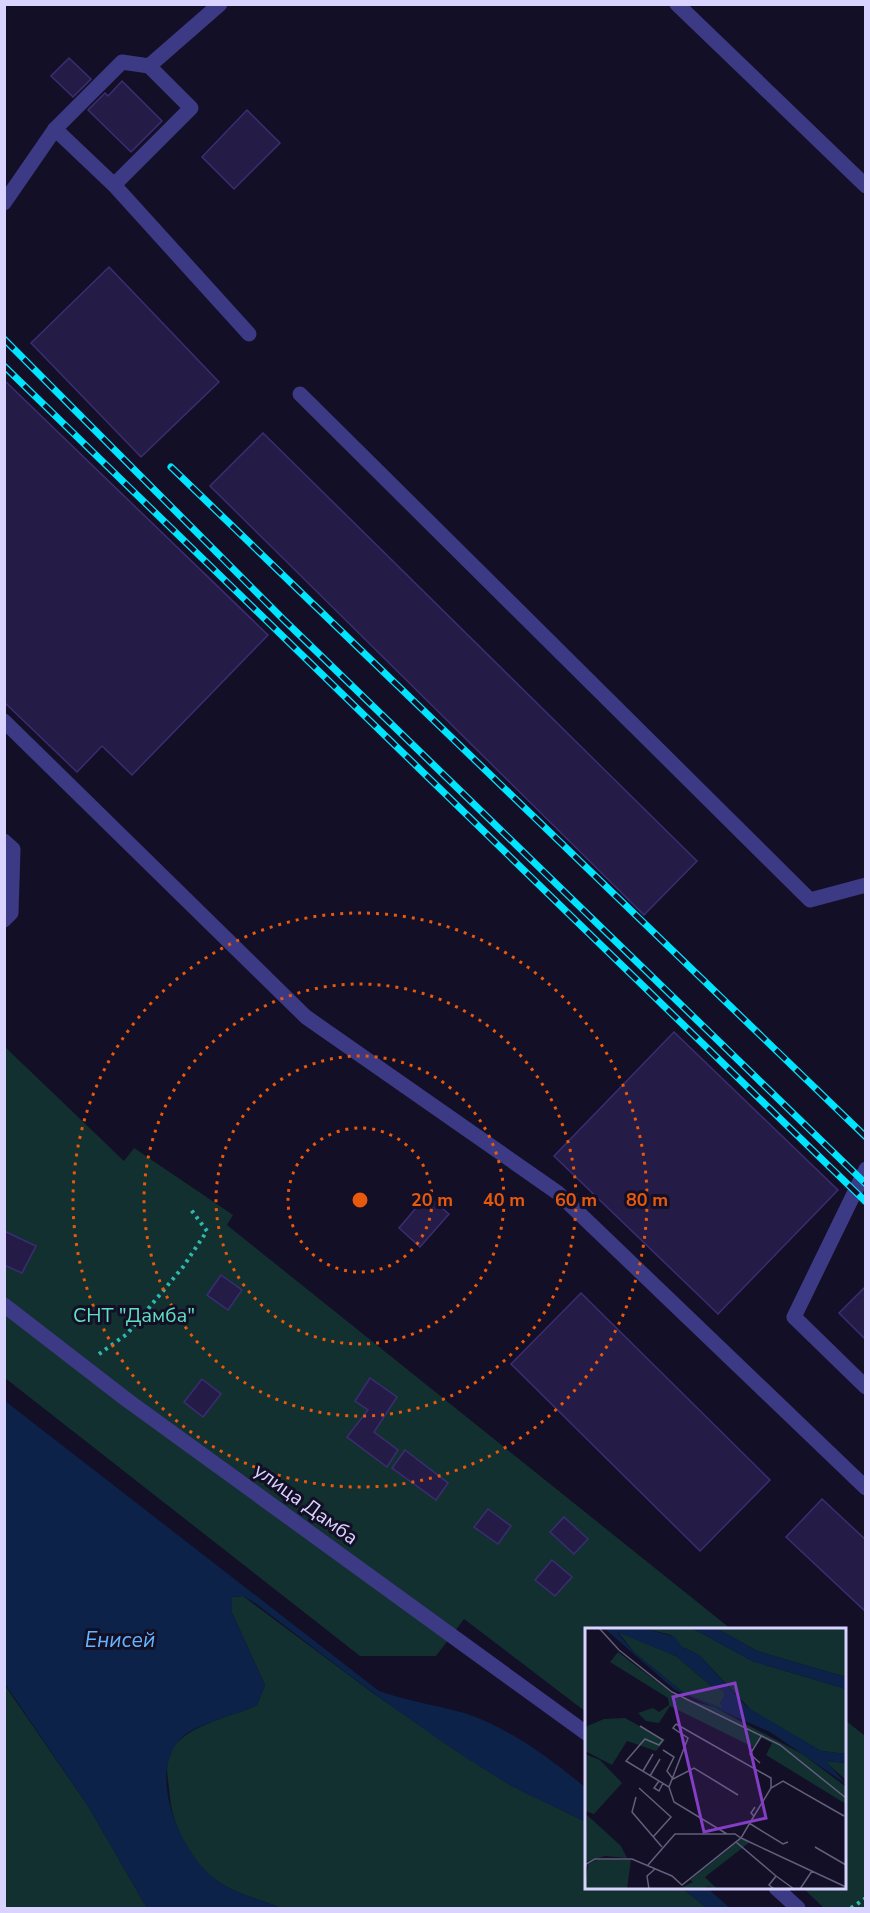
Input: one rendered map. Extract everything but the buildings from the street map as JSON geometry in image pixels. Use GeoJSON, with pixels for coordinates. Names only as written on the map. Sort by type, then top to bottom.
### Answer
{"type":"FeatureCollection","features":[{"type":"Feature","properties":{"kind":"street"},"geometry":{"type":"LineString","coordinates":[[149,66],[220,4]]}},
{"type":"Feature","properties":{"kind":"street"},"geometry":{"type":"LineString","coordinates":[[677,4],[866,186]]}},
{"type":"Feature","properties":{"kind":"street"},"geometry":{"type":"LineString","coordinates":[[4,203],[55,129],[122,62],[149,66],[191,108],[114,185]]}},
{"type":"Feature","properties":{"kind":"street"},"geometry":{"type":"LineString","coordinates":[[55,129],[114,185],[249,334]]}},
{"type":"Feature","properties":{"kind":"street"},"geometry":{"type":"LineString","coordinates":[[300,394],[810,900],[866,885]]}},
{"type":"Feature","properties":{"kind":"street"},"geometry":{"type":"LineString","coordinates":[[4,721],[306,1017],[558,1193],[866,1488]]}},
{"type":"Feature","properties":{"kind":"street"},"geometry":{"type":"LineString","coordinates":[[4,841],[13,849],[11,913],[4,920]]}},
{"type":"Feature","properties":{"kind":"street"},"geometry":{"type":"LineString","coordinates":[[866,1169],[794,1317],[866,1387]]}},
{"type":"Feature","properties":{"kind":"street","name":"улица Дамба"},"geometry":{"type":"LineString","coordinates":[[4,1305],[81,1366],[585,1732]]}},
{"type":"Feature","properties":{"kind":"street"},"geometry":{"type":"LineString","coordinates":[[778,1889],[798,1908]]}},
{"type":"Feature","properties":{"kind":"path"},"geometry":{"type":"LineString","coordinates":[[81,1366],[127,1334],[183,1267],[207,1231],[189,1207]]}},
{"type":"Feature","properties":{"kind":"path"},"geometry":{"type":"LineString","coordinates":[[851,1908],[866,1898]]}},
{"type":"Feature","properties":{"kind":"green space","name":"СНТ \"Дамба\""},"geometry":{"type":"Polygon","coordinates":[[[4,1046],[124,1161],[134,1148],[233,1215],[227,1225],[730,1628],[585,1628],[585,1711],[464,1619],[436,1656],[360,1656],[5,1378],[4,1046]]]}},
{"type":"Feature","properties":{"kind":"green space"},"geometry":{"type":"Polygon","coordinates":[[[243,1596],[373,1693],[510,1785],[585,1822],[585,1889],[683,1889],[707,1908],[281,1908],[222,1884],[200,1866],[184,1842],[173,1816],[167,1765],[169,1755],[183,1737],[213,1721],[257,1705],[265,1685],[232,1613],[232,1597],[243,1596]]]}},
{"type":"Feature","properties":{"kind":"green space"},"geometry":{"type":"Polygon","coordinates":[[[4,1684],[88,1806],[147,1908],[5,1908],[4,1684]]]}},
{"type":"Feature","properties":{"kind":"green space"},"geometry":{"type":"Polygon","coordinates":[[[846,1721],[865,1736],[865,1908],[824,1908],[804,1889],[846,1889],[846,1721]]]}},
{"type":"Feature","properties":{"kind":"water","name":"Енисей"},"geometry":{"type":"Polygon","coordinates":[[[5,1401],[379,1691],[480,1719],[513,1735],[544,1755],[585,1787],[585,1822],[508,1784],[442,1742],[379,1697],[255,1603],[243,1596],[232,1597],[232,1613],[265,1685],[257,1705],[189,1732],[174,1747],[167,1766],[167,1788],[172,1811],[181,1834],[193,1855],[207,1872],[229,1888],[281,1908],[147,1908],[88,1806],[5,1684],[5,1401]]]}},
{"type":"Feature","properties":{"kind":"water"},"geometry":{"type":"Polygon","coordinates":[[[683,1889],[708,1889],[730,1908],[707,1908],[683,1889]]]}},
{"type":"Feature","properties":{"kind":"railway"},"geometry":{"type":"LineString","coordinates":[[4,339],[284,620],[866,1184]]}},
{"type":"Feature","properties":{"kind":"railway"},"geometry":{"type":"LineString","coordinates":[[4,366],[866,1202]]}},
{"type":"Feature","properties":{"kind":"railway"},"geometry":{"type":"LineString","coordinates":[[171,467],[866,1137]]}}]}
